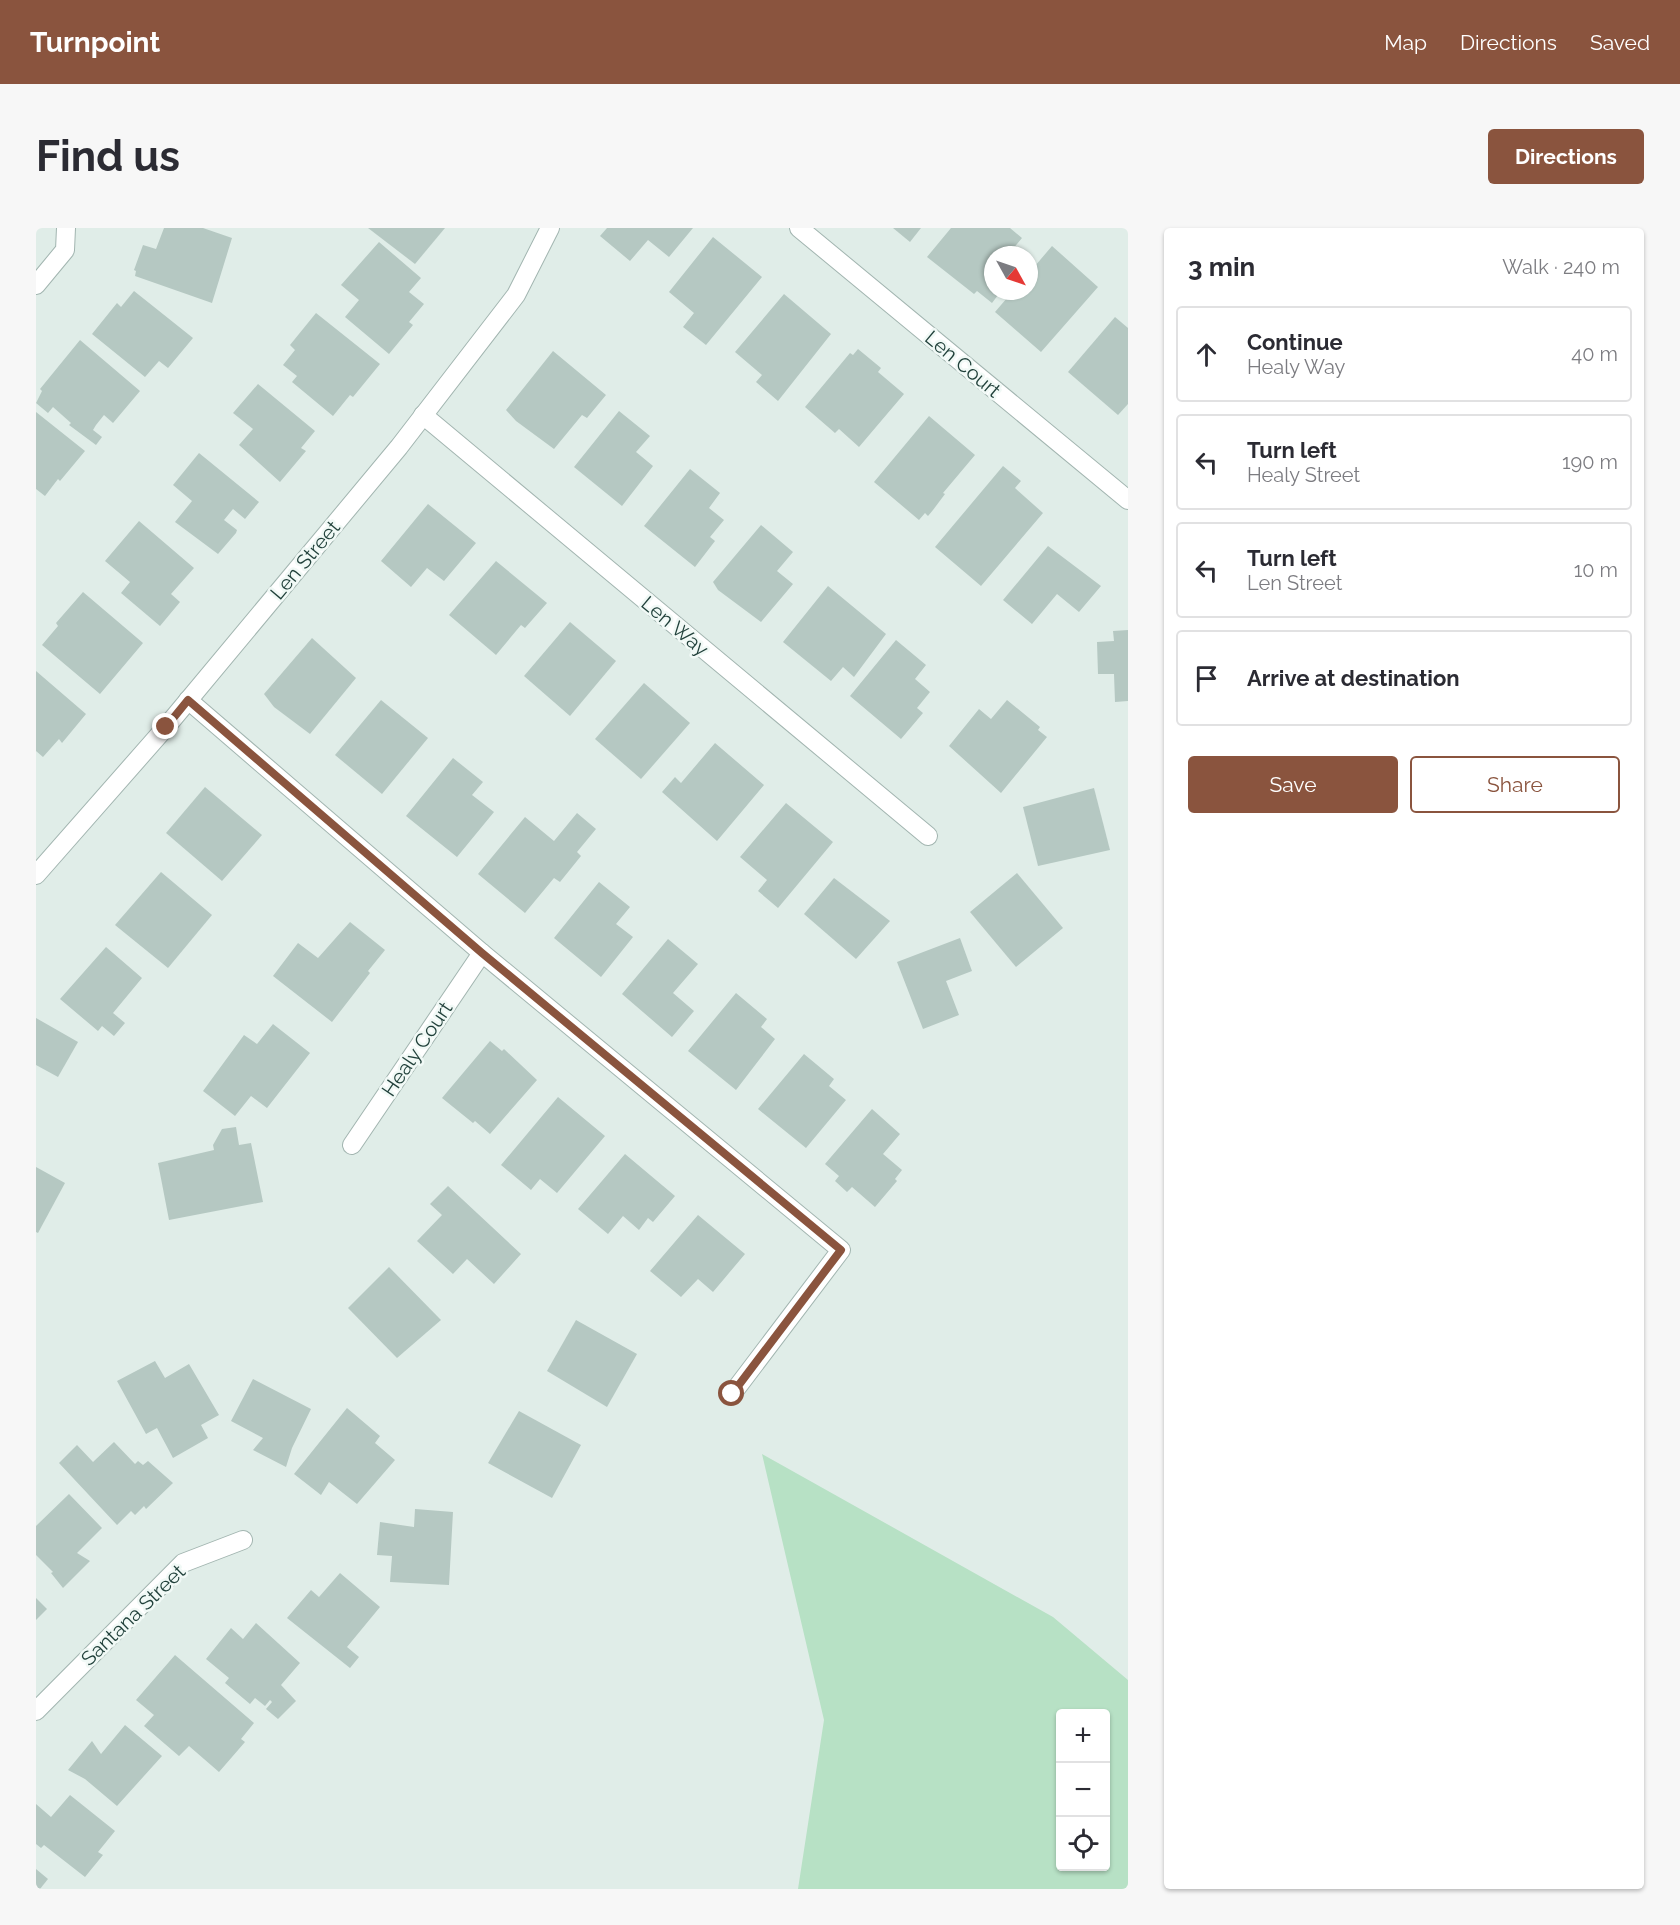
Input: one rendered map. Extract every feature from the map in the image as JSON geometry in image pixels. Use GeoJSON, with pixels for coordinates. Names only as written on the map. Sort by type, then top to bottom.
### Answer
{"type":"FeatureCollection","features":[{"type":"Feature","properties":{"kind":"street"},"geometry":{"type":"LineString","coordinates":[[36,285],[65,250],[66,228]]}},
{"type":"Feature","properties":{"kind":"street","name":"Len Street"},"geometry":{"type":"LineString","coordinates":[[36,876],[188,700],[423,415],[516,295],[550,228]]}},
{"type":"Feature","properties":{"kind":"street","name":"Len Court"},"geometry":{"type":"LineString","coordinates":[[799,228],[1128,500]]}},
{"type":"Feature","properties":{"kind":"street","name":"Len Way"},"geometry":{"type":"LineString","coordinates":[[423,415],[928,836]]}},
{"type":"Feature","properties":{"kind":"street"},"geometry":{"type":"LineString","coordinates":[[188,700],[482,953],[841,1250],[732,1394]]}},
{"type":"Feature","properties":{"kind":"street","name":"Healy Court"},"geometry":{"type":"LineString","coordinates":[[352,1145],[482,953]]}},
{"type":"Feature","properties":{"kind":"street","name":"Santana Street"},"geometry":{"type":"LineString","coordinates":[[36,1711],[183,1563],[243,1540]]}},
{"type":"Feature","properties":{"kind":"green space"},"geometry":{"type":"Polygon","coordinates":[[[762,1454],[1053,1617],[1128,1680],[1128,1889],[798,1889],[824,1720],[762,1454]]]}},
{"type":"Feature","properties":{"kind":"building"},"geometry":{"type":"Polygon","coordinates":[[[164,228],[203,228],[232,238],[212,303],[135,276],[136,271],[134,270],[143,245],[156,249],[164,228]]]}},
{"type":"Feature","properties":{"kind":"building"},"geometry":{"type":"Polygon","coordinates":[[[368,228],[445,228],[415,264],[368,228]]]}},
{"type":"Feature","properties":{"kind":"building"},"geometry":{"type":"Polygon","coordinates":[[[607,228],[693,228],[669,257],[648,240],[630,261],[600,236],[607,228]]]}},
{"type":"Feature","properties":{"kind":"building"},"geometry":{"type":"Polygon","coordinates":[[[893,228],[921,228],[910,242],[893,228]]]}},
{"type":"Feature","properties":{"kind":"building"},"geometry":{"type":"Polygon","coordinates":[[[951,228],[1010,228],[1022,238],[1015,246],[984,246],[984,297],[977,291],[974,294],[927,257],[951,228]]]}},
{"type":"Feature","properties":{"kind":"building"},"geometry":{"type":"Polygon","coordinates":[[[713,237],[762,277],[706,345],[683,327],[694,313],[669,292],[713,237]]]}},
{"type":"Feature","properties":{"kind":"building"},"geometry":{"type":"Polygon","coordinates":[[[379,242],[421,278],[409,292],[424,304],[409,322],[413,325],[389,354],[345,317],[359,300],[341,285],[379,242]]]}},
{"type":"Feature","properties":{"kind":"building"},"geometry":{"type":"Polygon","coordinates":[[[1052,246],[1098,287],[1041,352],[995,312],[1005,300],[1038,300],[1038,262],[1052,246]]]}},
{"type":"Feature","properties":{"kind":"building"},"geometry":{"type":"Polygon","coordinates":[[[134,291],[193,338],[168,368],[159,361],[145,377],[92,334],[117,303],[121,307],[134,291]]]}},
{"type":"Feature","properties":{"kind":"building"},"geometry":{"type":"Polygon","coordinates":[[[784,294],[831,334],[778,401],[756,382],[762,375],[735,352],[784,294]]]}},
{"type":"Feature","properties":{"kind":"building"},"geometry":{"type":"Polygon","coordinates":[[[316,313],[380,364],[353,397],[350,395],[333,416],[292,382],[297,376],[283,365],[295,350],[290,345],[316,313]]]}},
{"type":"Feature","properties":{"kind":"building"},"geometry":{"type":"Polygon","coordinates":[[[1115,317],[1128,328],[1128,404],[1118,415],[1068,372],[1115,317]]]}},
{"type":"Feature","properties":{"kind":"building"},"geometry":{"type":"Polygon","coordinates":[[[80,340],[140,391],[113,423],[104,415],[93,430],[102,437],[96,445],[69,425],[71,423],[53,407],[48,413],[36,403],[42,391],[40,389],[80,340]]]}},
{"type":"Feature","properties":{"kind":"building"},"geometry":{"type":"Polygon","coordinates":[[[858,349],[881,368],[878,372],[904,394],[859,447],[839,429],[835,433],[805,407],[850,353],[853,355],[858,349]]]}},
{"type":"Feature","properties":{"kind":"building"},"geometry":{"type":"Polygon","coordinates":[[[553,351],[606,395],[587,418],[582,415],[554,449],[516,421],[506,410],[553,351]]]}},
{"type":"Feature","properties":{"kind":"building"},"geometry":{"type":"Polygon","coordinates":[[[258,384],[315,431],[301,448],[306,451],[280,482],[239,445],[253,429],[233,413],[258,384]]]}},
{"type":"Feature","properties":{"kind":"building"},"geometry":{"type":"Polygon","coordinates":[[[619,411],[650,436],[636,452],[653,466],[622,506],[574,467],[619,411]]]}},
{"type":"Feature","properties":{"kind":"building"},"geometry":{"type":"Polygon","coordinates":[[[36,412],[85,451],[45,496],[36,489],[36,412]]]}},
{"type":"Feature","properties":{"kind":"building"},"geometry":{"type":"Polygon","coordinates":[[[929,416],[975,455],[943,493],[945,494],[928,516],[925,513],[919,520],[874,482],[929,416]]]}},
{"type":"Feature","properties":{"kind":"building"},"geometry":{"type":"Polygon","coordinates":[[[199,453],[259,502],[245,519],[233,509],[224,520],[237,530],[218,554],[175,522],[192,501],[173,485],[199,453]]]}},
{"type":"Feature","properties":{"kind":"building"},"geometry":{"type":"Polygon","coordinates":[[[1003,466],[1021,481],[1015,488],[1043,513],[981,586],[935,547],[1003,466]]]}},
{"type":"Feature","properties":{"kind":"building"},"geometry":{"type":"Polygon","coordinates":[[[690,469],[720,493],[709,508],[724,520],[710,537],[715,541],[695,567],[644,526],[690,469]]]}},
{"type":"Feature","properties":{"kind":"building"},"geometry":{"type":"Polygon","coordinates":[[[428,504],[476,543],[444,581],[427,568],[411,587],[381,561],[428,504]]]}},
{"type":"Feature","properties":{"kind":"building"},"geometry":{"type":"Polygon","coordinates":[[[139,521],[194,568],[171,594],[180,602],[160,626],[121,593],[130,582],[105,561],[139,521]]]}},
{"type":"Feature","properties":{"kind":"building"},"geometry":{"type":"Polygon","coordinates":[[[761,525],[793,552],[777,571],[793,584],[761,622],[718,590],[713,582],[761,525]]]}},
{"type":"Feature","properties":{"kind":"building"},"geometry":{"type":"Polygon","coordinates":[[[1048,546],[1101,586],[1079,612],[1057,594],[1032,624],[1003,600],[1048,546]]]}},
{"type":"Feature","properties":{"kind":"building"},"geometry":{"type":"Polygon","coordinates":[[[496,561],[547,603],[525,628],[521,625],[496,655],[449,615],[496,561]]]}},
{"type":"Feature","properties":{"kind":"building"},"geometry":{"type":"Polygon","coordinates":[[[828,586],[886,634],[854,677],[843,667],[831,681],[783,642],[828,586]]]}},
{"type":"Feature","properties":{"kind":"building"},"geometry":{"type":"Polygon","coordinates":[[[83,592],[143,643],[100,694],[42,645],[58,626],[56,623],[83,592]]]}},
{"type":"Feature","properties":{"kind":"building"},"geometry":{"type":"Polygon","coordinates":[[[570,622],[616,661],[570,716],[524,676],[570,622]]]}},
{"type":"Feature","properties":{"kind":"building"},"geometry":{"type":"Polygon","coordinates":[[[1128,630],[1128,701],[1115,702],[1114,674],[1098,674],[1097,642],[1114,641],[1113,631],[1128,630]]]}},
{"type":"Feature","properties":{"kind":"building"},"geometry":{"type":"Polygon","coordinates":[[[312,638],[356,678],[310,734],[274,707],[264,694],[312,638]]]}},
{"type":"Feature","properties":{"kind":"building"},"geometry":{"type":"Polygon","coordinates":[[[896,640],[926,665],[915,679],[930,692],[917,708],[923,713],[901,739],[850,696],[896,640]]]}},
{"type":"Feature","properties":{"kind":"building"},"geometry":{"type":"Polygon","coordinates":[[[36,671],[86,714],[62,743],[59,739],[43,757],[36,751],[36,671]]]}},
{"type":"Feature","properties":{"kind":"building"},"geometry":{"type":"Polygon","coordinates":[[[644,683],[690,723],[641,779],[595,739],[644,683]]]}},
{"type":"Feature","properties":{"kind":"building"},"geometry":{"type":"Polygon","coordinates":[[[381,700],[428,738],[382,794],[335,755],[381,700]]]}},
{"type":"Feature","properties":{"kind":"building"},"geometry":{"type":"Polygon","coordinates":[[[1007,700],[1040,727],[1038,730],[1047,737],[1001,793],[949,746],[979,709],[991,719],[1007,700]]]}},
{"type":"Feature","properties":{"kind":"building"},"geometry":{"type":"Polygon","coordinates":[[[715,743],[764,785],[717,841],[662,792],[675,777],[681,783],[715,743]]]}},
{"type":"Feature","properties":{"kind":"building"},"geometry":{"type":"Polygon","coordinates":[[[453,758],[483,782],[472,795],[494,812],[457,857],[406,816],[453,758]]]}},
{"type":"Feature","properties":{"kind":"building"},"geometry":{"type":"Polygon","coordinates":[[[205,787],[262,835],[222,881],[166,833],[205,787]]]}},
{"type":"Feature","properties":{"kind":"building"},"geometry":{"type":"Polygon","coordinates":[[[1094,788],[1110,850],[1038,866],[1023,807],[1094,788]]]}},
{"type":"Feature","properties":{"kind":"building"},"geometry":{"type":"Polygon","coordinates":[[[786,803],[833,842],[778,908],[758,891],[767,880],[740,857],[786,803]]]}},
{"type":"Feature","properties":{"kind":"building"},"geometry":{"type":"Polygon","coordinates":[[[577,813],[596,829],[577,852],[581,856],[560,882],[554,878],[525,913],[478,874],[525,817],[554,841],[577,813]]]}},
{"type":"Feature","properties":{"kind":"building"},"geometry":{"type":"Polygon","coordinates":[[[161,872],[212,915],[168,968],[115,925],[161,872]]]}},
{"type":"Feature","properties":{"kind":"building"},"geometry":{"type":"Polygon","coordinates":[[[1017,873],[1063,928],[1016,967],[970,912],[1017,873]]]}},
{"type":"Feature","properties":{"kind":"building"},"geometry":{"type":"Polygon","coordinates":[[[834,878],[890,921],[856,959],[804,914],[834,878]]]}},
{"type":"Feature","properties":{"kind":"building"},"geometry":{"type":"Polygon","coordinates":[[[599,882],[630,907],[616,924],[633,937],[601,977],[554,938],[599,882]]]}},
{"type":"Feature","properties":{"kind":"building"},"geometry":{"type":"Polygon","coordinates":[[[350,922],[385,950],[332,1022],[273,976],[298,943],[318,958],[350,922]]]}},
{"type":"Feature","properties":{"kind":"building"},"geometry":{"type":"Polygon","coordinates":[[[960,938],[972,971],[946,981],[959,1015],[923,1029],[897,962],[960,938]]]}},
{"type":"Feature","properties":{"kind":"building"},"geometry":{"type":"Polygon","coordinates":[[[668,939],[698,964],[673,993],[694,1011],[672,1037],[622,994],[668,939]]]}},
{"type":"Feature","properties":{"kind":"building"},"geometry":{"type":"Polygon","coordinates":[[[106,947],[142,978],[113,1013],[125,1023],[114,1036],[102,1026],[98,1031],[60,999],[106,947]]]}},
{"type":"Feature","properties":{"kind":"building"},"geometry":{"type":"Polygon","coordinates":[[[736,993],[767,1019],[761,1027],[775,1039],[736,1090],[688,1051],[736,993]]]}},
{"type":"Feature","properties":{"kind":"building"},"geometry":{"type":"Polygon","coordinates":[[[36,1018],[78,1042],[58,1077],[36,1065],[36,1018]]]}},
{"type":"Feature","properties":{"kind":"building"},"geometry":{"type":"Polygon","coordinates":[[[273,1024],[310,1053],[267,1108],[251,1096],[235,1116],[203,1091],[244,1035],[257,1044],[273,1024]]]}},
{"type":"Feature","properties":{"kind":"building"},"geometry":{"type":"Polygon","coordinates":[[[490,1041],[502,1051],[504,1049],[537,1080],[490,1134],[442,1098],[490,1041]]]}},
{"type":"Feature","properties":{"kind":"building"},"geometry":{"type":"Polygon","coordinates":[[[804,1054],[834,1079],[829,1086],[846,1100],[806,1148],[758,1109],[804,1054]]]}},
{"type":"Feature","properties":{"kind":"building"},"geometry":{"type":"Polygon","coordinates":[[[558,1097],[605,1136],[557,1193],[540,1179],[531,1190],[501,1165],[558,1097]]]}},
{"type":"Feature","properties":{"kind":"building"},"geometry":{"type":"Polygon","coordinates":[[[872,1109],[900,1134],[883,1154],[902,1170],[895,1179],[897,1181],[875,1207],[852,1187],[847,1192],[835,1181],[839,1176],[825,1164],[872,1109]]]}},
{"type":"Feature","properties":{"kind":"building"},"geometry":{"type":"Polygon","coordinates":[[[236,1127],[239,1145],[251,1143],[263,1202],[169,1220],[158,1163],[214,1150],[213,1145],[222,1129],[236,1127]]]}},
{"type":"Feature","properties":{"kind":"building"},"geometry":{"type":"Polygon","coordinates":[[[625,1154],[675,1196],[653,1222],[648,1218],[639,1230],[623,1216],[608,1234],[578,1209],[625,1154]]]}},
{"type":"Feature","properties":{"kind":"building"},"geometry":{"type":"Polygon","coordinates":[[[36,1167],[65,1183],[38,1233],[36,1232],[36,1167]]]}},
{"type":"Feature","properties":{"kind":"building"},"geometry":{"type":"Polygon","coordinates":[[[448,1186],[521,1254],[494,1284],[467,1259],[453,1274],[417,1241],[442,1215],[430,1204],[448,1186]]]}},
{"type":"Feature","properties":{"kind":"building"},"geometry":{"type":"Polygon","coordinates":[[[698,1215],[745,1254],[713,1292],[698,1279],[681,1297],[650,1271],[698,1215]]]}},
{"type":"Feature","properties":{"kind":"building"},"geometry":{"type":"Polygon","coordinates":[[[389,1267],[441,1320],[397,1358],[348,1308],[389,1267]]]}},
{"type":"Feature","properties":{"kind":"building"},"geometry":{"type":"Polygon","coordinates":[[[576,1320],[637,1354],[607,1407],[547,1371],[576,1320]]]}},
{"type":"Feature","properties":{"kind":"building"},"geometry":{"type":"Polygon","coordinates":[[[155,1361],[165,1378],[189,1364],[219,1415],[201,1425],[208,1438],[173,1458],[157,1428],[146,1434],[117,1381],[155,1361]]]}},
{"type":"Feature","properties":{"kind":"building"},"geometry":{"type":"Polygon","coordinates":[[[253,1379],[311,1409],[292,1448],[286,1467],[253,1450],[263,1438],[231,1421],[253,1379]]]}},
{"type":"Feature","properties":{"kind":"building"},"geometry":{"type":"Polygon","coordinates":[[[347,1408],[380,1436],[375,1443],[395,1460],[357,1504],[329,1482],[321,1495],[294,1474],[347,1408]]]}},
{"type":"Feature","properties":{"kind":"building"},"geometry":{"type":"Polygon","coordinates":[[[519,1411],[581,1445],[552,1498],[488,1463],[519,1411]]]}},
{"type":"Feature","properties":{"kind":"building"},"geometry":{"type":"Polygon","coordinates":[[[114,1442],[135,1464],[138,1461],[143,1465],[148,1461],[173,1483],[146,1509],[144,1506],[135,1515],[131,1511],[117,1525],[59,1463],[77,1445],[93,1462],[114,1442]]]}},
{"type":"Feature","properties":{"kind":"building"},"geometry":{"type":"Polygon","coordinates":[[[69,1494],[102,1528],[77,1553],[90,1561],[63,1588],[51,1573],[53,1572],[36,1555],[36,1526],[69,1494]]]}},
{"type":"Feature","properties":{"kind":"building"},"geometry":{"type":"Polygon","coordinates":[[[415,1509],[453,1512],[449,1585],[390,1582],[392,1556],[377,1555],[380,1522],[414,1527],[415,1509]]]}},
{"type":"Feature","properties":{"kind":"building"},"geometry":{"type":"Polygon","coordinates":[[[340,1573],[380,1607],[347,1647],[359,1657],[350,1668],[287,1618],[311,1590],[319,1597],[340,1573]]]}},
{"type":"Feature","properties":{"kind":"building"},"geometry":{"type":"Polygon","coordinates":[[[36,1598],[47,1609],[36,1620],[36,1598]]]}},
{"type":"Feature","properties":{"kind":"building"},"geometry":{"type":"Polygon","coordinates":[[[256,1623],[300,1663],[281,1685],[296,1701],[278,1719],[266,1709],[272,1702],[270,1700],[265,1706],[255,1698],[250,1704],[225,1683],[229,1678],[206,1659],[231,1628],[243,1639],[256,1623]]]}},
{"type":"Feature","properties":{"kind":"building"},"geometry":{"type":"Polygon","coordinates":[[[175,1655],[254,1723],[241,1739],[245,1742],[219,1772],[189,1746],[179,1756],[144,1726],[154,1715],[136,1700],[175,1655]]]}},
{"type":"Feature","properties":{"kind":"building"},"geometry":{"type":"Polygon","coordinates":[[[125,1725],[162,1756],[117,1806],[85,1779],[68,1770],[92,1741],[101,1754],[125,1725]]]}},
{"type":"Feature","properties":{"kind":"building"},"geometry":{"type":"Polygon","coordinates":[[[70,1795],[115,1831],[98,1852],[103,1855],[85,1877],[44,1845],[41,1848],[36,1844],[36,1804],[51,1817],[70,1795]]]}},
{"type":"Feature","properties":{"kind":"building"},"geometry":{"type":"Polygon","coordinates":[[[36,1869],[48,1879],[40,1889],[36,1889],[36,1869]]]}},
{"type":"Feature","properties":{"kind":"route"},"geometry":{"type":"LineString","coordinates":[[166,727],[188,700],[482,953],[841,1250],[732,1394]]}}]}
